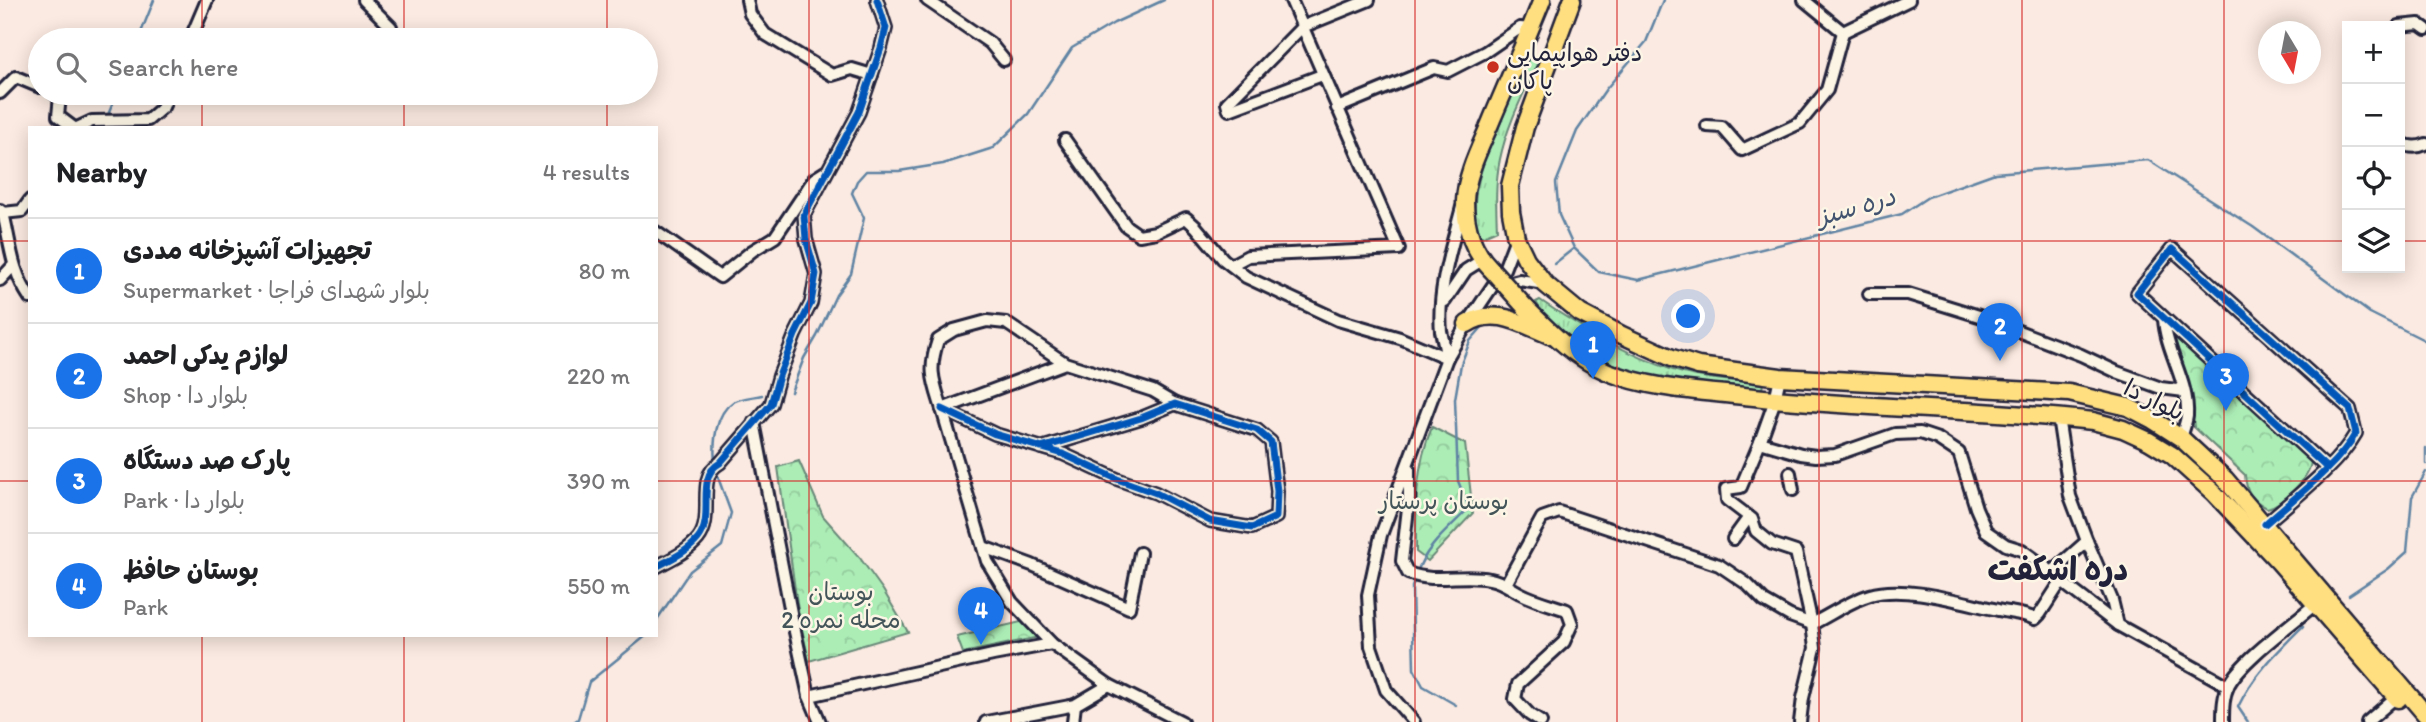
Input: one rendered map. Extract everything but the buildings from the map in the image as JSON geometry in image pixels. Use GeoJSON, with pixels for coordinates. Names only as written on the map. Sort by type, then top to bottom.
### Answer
{"type":"FeatureCollection","features":[{"type":"Feature","properties":{"kind":"main road"},"geometry":{"type":"LineString","coordinates":[[1542,0],[1475,161],[1465,197],[1466,219],[1471,240],[1491,274],[1559,339]]}},
{"type":"Feature","properties":{"kind":"main road"},"geometry":{"type":"LineString","coordinates":[[1516,238],[1510,186],[1517,156],[1547,64],[1572,0]]}},
{"type":"Feature","properties":{"kind":"main road","name":"بلوار دا"},"geometry":{"type":"LineString","coordinates":[[1516,238],[1526,259],[1545,284],[1580,313],[1672,358],[1728,371],[1780,377],[2069,393],[2127,407],[2153,420],[2181,438],[2225,479],[2265,524],[2314,605],[2418,722]]}},
{"type":"Feature","properties":{"kind":"main road"},"geometry":{"type":"LineString","coordinates":[[1467,324],[1478,316],[1499,315],[1559,339]]}},
{"type":"Feature","properties":{"kind":"main road","name":"بلوار دا"},"geometry":{"type":"LineString","coordinates":[[1559,339],[1580,356],[1608,372],[1674,389],[1775,400],[2058,417],[2093,421],[2123,429],[2172,455],[2286,560],[2426,715]]}},
{"type":"Feature","properties":{"kind":"street"},"geometry":{"type":"LineString","coordinates":[[195,28],[206,0]]}},
{"type":"Feature","properties":{"kind":"street"},"geometry":{"type":"LineString","coordinates":[[364,0],[390,28]]}},
{"type":"Feature","properties":{"kind":"street"},"geometry":{"type":"LineString","coordinates":[[747,0],[750,14],[765,34],[832,75],[852,68],[872,75]]}},
{"type":"Feature","properties":{"kind":"street"},"geometry":{"type":"LineString","coordinates":[[658,566],[679,555],[700,538],[707,513],[707,476],[771,404],[791,345],[811,303],[816,274],[806,239],[804,215],[859,112],[872,75],[886,27],[877,0]]}},
{"type":"Feature","properties":{"kind":"street"},"geometry":{"type":"LineString","coordinates":[[927,0],[990,43],[1004,60]]}},
{"type":"Feature","properties":{"kind":"street"},"geometry":{"type":"LineString","coordinates":[[1231,265],[1248,256],[1399,249],[1291,0]]}},
{"type":"Feature","properties":{"kind":"street"},"geometry":{"type":"LineString","coordinates":[[1322,75],[1229,110],[1227,103],[1301,27],[1369,0]]}},
{"type":"Feature","properties":{"kind":"street"},"geometry":{"type":"LineString","coordinates":[[1804,0],[1843,33]]}},
{"type":"Feature","properties":{"kind":"street"},"geometry":{"type":"LineString","coordinates":[[1707,125],[1721,127],[1742,150],[1800,123],[1827,90],[1843,33],[1909,0]]}},
{"type":"Feature","properties":{"kind":"street"},"geometry":{"type":"LineString","coordinates":[[2405,25],[2418,24],[2426,29]]}},
{"type":"Feature","properties":{"kind":"street"},"geometry":{"type":"LineString","coordinates":[[1337,108],[1434,68],[1448,71],[1485,52],[1520,28],[1530,29]]}},
{"type":"Feature","properties":{"kind":"street"},"geometry":{"type":"LineString","coordinates":[[0,93],[16,77],[28,82]]}},
{"type":"Feature","properties":{"kind":"street"},"geometry":{"type":"LineString","coordinates":[[59,105],[58,116],[72,126]]}},
{"type":"Feature","properties":{"kind":"street"},"geometry":{"type":"LineString","coordinates":[[80,126],[92,121],[148,120],[164,105]]}},
{"type":"Feature","properties":{"kind":"street"},"geometry":{"type":"LineString","coordinates":[[1065,140],[1126,226],[1139,235],[1156,232],[1186,218],[1245,276],[1338,320],[1401,338],[1447,358]]}},
{"type":"Feature","properties":{"kind":"street"},"geometry":{"type":"LineString","coordinates":[[2405,146],[2417,148],[2426,144]]}},
{"type":"Feature","properties":{"kind":"street"},"geometry":{"type":"LineString","coordinates":[[658,233],[720,277],[752,251],[775,237],[814,179],[827,171]]}},
{"type":"Feature","properties":{"kind":"street"},"geometry":{"type":"LineString","coordinates":[[1447,358],[1441,330],[1442,307],[1451,247],[1465,197]]}},
{"type":"Feature","properties":{"kind":"street"},"geometry":{"type":"LineString","coordinates":[[26,212],[1,212],[9,235],[13,266],[28,294]]}},
{"type":"Feature","properties":{"kind":"street"},"geometry":{"type":"LineString","coordinates":[[1414,722],[1386,690],[1371,646],[1368,595],[1381,535],[1447,358],[1491,274],[1504,269],[1516,238]]}},
{"type":"Feature","properties":{"kind":"street"},"geometry":{"type":"LineString","coordinates":[[2265,524],[2348,448],[2356,433],[2350,409],[2172,249],[2137,293],[2326,468]]}},
{"type":"Feature","properties":{"kind":"street"},"geometry":{"type":"LineString","coordinates":[[0,280],[13,266]]}},
{"type":"Feature","properties":{"kind":"street"},"geometry":{"type":"LineString","coordinates":[[1442,307],[1466,270],[1545,284]]}},
{"type":"Feature","properties":{"kind":"street"},"geometry":{"type":"LineString","coordinates":[[1869,294],[1908,294],[1979,316],[2161,388],[2184,391]]}},
{"type":"Feature","properties":{"kind":"street"},"geometry":{"type":"LineString","coordinates":[[2164,319],[2165,335],[2184,391],[2187,417],[2181,438]]}},
{"type":"Feature","properties":{"kind":"street"},"geometry":{"type":"LineString","coordinates":[[942,408],[995,434],[1041,448],[1156,493],[1210,521],[1252,528],[1276,517],[1277,491],[1271,442],[1256,430],[1175,404],[1153,391],[1065,363],[1006,323],[987,321],[954,330],[938,340],[931,362],[933,381],[987,561],[1012,602],[1052,644],[1109,685],[1182,722]]}},
{"type":"Feature","properties":{"kind":"street"},"geometry":{"type":"LineString","coordinates":[[942,408],[1065,363]]}},
{"type":"Feature","properties":{"kind":"street"},"geometry":{"type":"LineString","coordinates":[[1780,377],[1775,400],[1741,487],[1726,489],[1727,500],[1749,517],[1756,531],[1772,544],[1796,552],[1815,648],[1800,722]]}},
{"type":"Feature","properties":{"kind":"street"},"geometry":{"type":"LineString","coordinates":[[1041,448],[1141,418],[1175,404]]}},
{"type":"Feature","properties":{"kind":"street"},"geometry":{"type":"LineString","coordinates":[[2058,417],[2070,496],[2112,600],[2118,625]]}},
{"type":"Feature","properties":{"kind":"street"},"geometry":{"type":"LineString","coordinates":[[754,422],[809,696],[820,722]]}},
{"type":"Feature","properties":{"kind":"street"},"geometry":{"type":"LineString","coordinates":[[1760,442],[1816,456],[1835,455],[1895,434],[1920,433],[1938,439],[1959,453],[1986,531],[2006,545],[2022,550],[2053,572],[2060,583],[2118,625],[2228,686]]}},
{"type":"Feature","properties":{"kind":"street"},"geometry":{"type":"LineString","coordinates":[[1409,462],[1409,499],[1402,561],[1408,573],[1422,579],[1470,576],[1493,579],[1520,593],[1567,610],[1572,624],[1564,642],[1518,684],[1516,699],[1530,715],[1541,722]]}},
{"type":"Feature","properties":{"kind":"street"},"geometry":{"type":"LineString","coordinates":[[1790,473],[1793,490]]}},
{"type":"Feature","properties":{"kind":"street"},"geometry":{"type":"LineString","coordinates":[[1506,584],[1542,518],[1559,512],[1719,565],[1747,584],[1765,601],[1790,616],[1812,624],[1869,595],[1886,592],[1963,601],[2025,614],[2035,619],[2060,583]]}},
{"type":"Feature","properties":{"kind":"street"},"geometry":{"type":"LineString","coordinates":[[1733,539],[1749,517]]}},
{"type":"Feature","properties":{"kind":"street"},"geometry":{"type":"LineString","coordinates":[[2053,572],[2087,541]]}},
{"type":"Feature","properties":{"kind":"street"},"geometry":{"type":"LineString","coordinates":[[983,547],[1032,565],[1129,608],[1140,553]]}},
{"type":"Feature","properties":{"kind":"street"},"geometry":{"type":"LineString","coordinates":[[2223,722],[2223,704],[2228,686],[2240,669],[2314,605]]}},
{"type":"Feature","properties":{"kind":"street"},"geometry":{"type":"LineString","coordinates":[[809,696],[1052,644]]}},
{"type":"Feature","properties":{"kind":"street"},"geometry":{"type":"LineString","coordinates":[[986,722],[1075,705],[1109,685]]}},
{"type":"Feature","properties":{"kind":"street"},"geometry":{"type":"LineString","coordinates":[[2367,722],[2396,697]]}},
{"type":"Feature","properties":{"kind":"street"},"geometry":{"type":"LineString","coordinates":[[1073,722],[1075,705]]}},
{"type":"Feature","properties":{"kind":"green space"},"geometry":{"type":"Polygon","coordinates":[[[1529,57],[1538,62],[1511,122],[1498,168],[1497,230],[1479,238],[1474,215],[1476,190],[1484,161],[1529,57]]]}},
{"type":"Feature","properties":{"kind":"green space"},"geometry":{"type":"Polygon","coordinates":[[[1540,300],[1604,339],[1655,364],[1695,376],[1763,383],[1762,389],[1660,379],[1612,363],[1589,352],[1558,330],[1536,302],[1540,300]]]}},
{"type":"Feature","properties":{"kind":"green space"},"geometry":{"type":"Polygon","coordinates":[[[2174,331],[2311,458],[2302,480],[2281,501],[2267,508],[2257,502],[2248,491],[2245,475],[2194,427],[2186,381],[2170,337],[2174,331]]]}},
{"type":"Feature","properties":{"kind":"green space","name":"بوستان پرستار"},"geometry":{"type":"Polygon","coordinates":[[[1432,427],[1465,444],[1473,513],[1428,561],[1416,552],[1417,504],[1422,457],[1432,427]]]}},
{"type":"Feature","properties":{"kind":"green space","name":"بوستان محله نمره 2"},"geometry":{"type":"Polygon","coordinates":[[[799,461],[823,516],[860,558],[908,632],[809,661],[798,611],[778,467],[799,461]]]}},
{"type":"Feature","properties":{"kind":"green space"},"geometry":{"type":"Polygon","coordinates":[[[1025,621],[1039,637],[963,653],[957,637],[1025,621]]]}},
{"type":"Feature","properties":{"kind":"waterway"},"geometry":{"type":"LineString","coordinates":[[143,28],[154,0]]}},
{"type":"Feature","properties":{"kind":"waterway"},"geometry":{"type":"LineString","coordinates":[[791,392],[804,358],[836,295],[851,274],[864,218],[852,193],[857,181],[866,171],[899,171],[943,164],[993,148],[1028,114],[1072,48],[1114,23],[1164,0]]}},
{"type":"Feature","properties":{"kind":"waterway","name":"دره سبز"},"geometry":{"type":"LineString","coordinates":[[1663,0],[1646,42],[1606,89],[1577,131],[1556,183],[1559,215],[1574,248],[1599,272],[1638,280],[1902,214],[1928,197],[1995,173],[2148,160],[2253,227],[2370,313],[2426,341]]}},
{"type":"Feature","properties":{"kind":"waterway"},"geometry":{"type":"LineString","coordinates":[[108,115],[112,105]]}},
{"type":"Feature","properties":{"kind":"waterway"},"geometry":{"type":"LineString","coordinates":[[1554,264],[1573,249]]}},
{"type":"Feature","properties":{"kind":"waterway"},"geometry":{"type":"LineString","coordinates":[[1417,573],[1432,546],[1469,508],[1458,481],[1455,399],[1461,364],[1470,341],[1484,325]]}},
{"type":"Feature","properties":{"kind":"waterway"},"geometry":{"type":"LineString","coordinates":[[715,462],[715,438],[722,414],[733,402],[762,395]]}},
{"type":"Feature","properties":{"kind":"waterway","name":"دره سبز"},"geometry":{"type":"LineString","coordinates":[[2426,448],[2426,464]]}},
{"type":"Feature","properties":{"kind":"waterway"},"geometry":{"type":"LineString","coordinates":[[658,618],[690,571],[722,546],[731,513],[716,472]]}},
{"type":"Feature","properties":{"kind":"waterway"},"geometry":{"type":"LineString","coordinates":[[2349,595],[2388,569],[2407,552],[2412,497],[2426,472]]}},
{"type":"Feature","properties":{"kind":"waterway"},"geometry":{"type":"LineString","coordinates":[[1415,579],[1412,587],[1414,669],[1423,686],[1456,705]]}},
{"type":"Feature","properties":{"kind":"waterway"},"geometry":{"type":"LineString","coordinates":[[2248,722],[2238,707],[2244,695],[2267,664],[2303,626]]}},
{"type":"Feature","properties":{"kind":"waterway"},"geometry":{"type":"LineString","coordinates":[[574,722],[578,719],[589,682],[645,637]]}},
{"type":"Feature","properties":{"kind":"cycle path"},"geometry":{"type":"LineString","coordinates":[[658,566],[684,551],[698,539],[703,530],[706,487],[712,469],[771,404],[795,335],[811,303],[816,274],[806,239],[804,215],[859,112],[881,48],[886,28],[877,0]]}},
{"type":"Feature","properties":{"kind":"cycle path"},"geometry":{"type":"LineString","coordinates":[[2265,524],[2314,481],[2338,457],[2348,445],[2356,433],[2350,409],[2172,249],[2137,293],[2327,468]]}},
{"type":"Feature","properties":{"kind":"cycle path"},"geometry":{"type":"LineString","coordinates":[[942,409],[995,434],[1063,454],[1117,479],[1156,493],[1210,521],[1252,528],[1276,517],[1277,491],[1271,442],[1257,430],[1175,404],[1141,418],[1041,448]]}},
{"type":"Feature","properties":{"kind":"place","name":"دفتر هواپیمایی پاکان"},"geometry":{"type":"Point","coordinates":[1493,67]}},
{"type":"Feature","properties":{"kind":"place","name":"لوازم یدکی احمد"},"geometry":{"type":"Point","coordinates":[2000,361]}},
{"type":"Feature","properties":{"kind":"place","name":"تجهیزات آشپزخانه مددی"},"geometry":{"type":"Point","coordinates":[1593,379]}},
{"type":"Feature","properties":{"kind":"place","name":"پارک صد دستگاه"},"geometry":{"type":"Point","coordinates":[2226,411]}},
{"type":"Feature","properties":{"kind":"place","name":"بوستان حافظ"},"geometry":{"type":"Point","coordinates":[981,645]}},
{"type":"Feature","properties":{"kind":"district","name":"دره اشکفت"},"geometry":{"type":"Point","coordinates":[2058,569]}}]}
